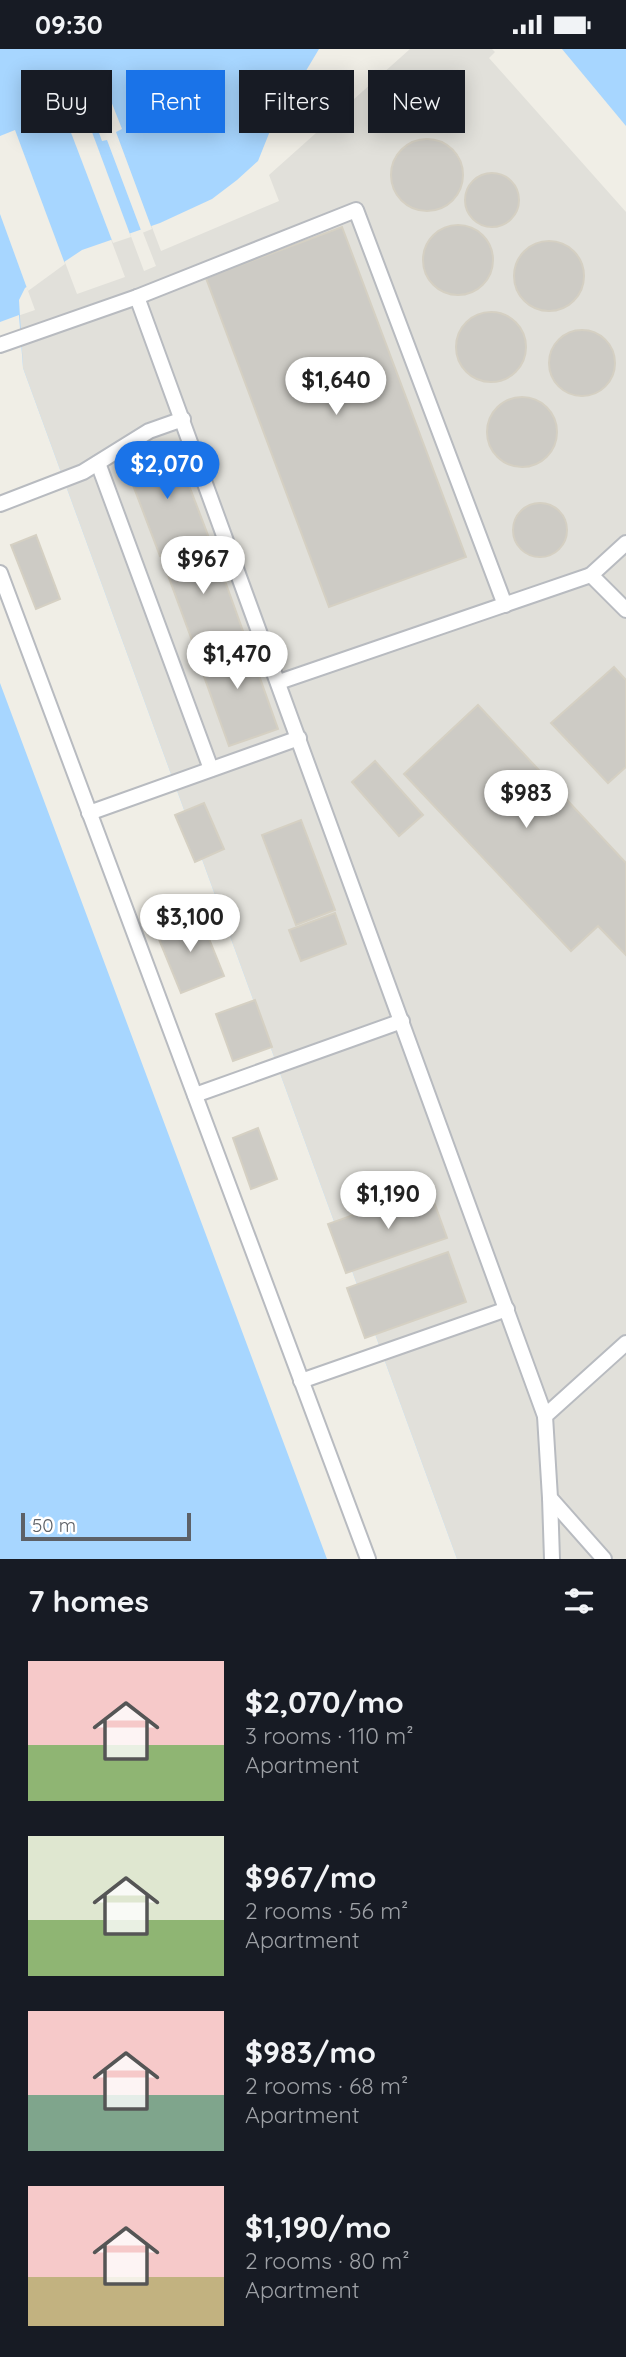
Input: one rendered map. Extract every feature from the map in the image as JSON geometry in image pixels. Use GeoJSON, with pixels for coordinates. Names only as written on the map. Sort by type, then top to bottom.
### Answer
{"type":"FeatureCollection","features":[{"type":"Feature","properties":{"kind":"lane"},"geometry":{"type":"LineString","coordinates":[[0,345],[137,297],[356,210],[505,605]]}},
{"type":"Feature","properties":{"kind":"lane"},"geometry":{"type":"LineString","coordinates":[[137,297],[545,1416],[551,1559]]}},
{"type":"Feature","properties":{"kind":"lane"},"geometry":{"type":"LineString","coordinates":[[0,504],[83,472],[149,431],[183,419]]}},
{"type":"Feature","properties":{"kind":"lane"},"geometry":{"type":"LineString","coordinates":[[98,463],[211,769]]}},
{"type":"Feature","properties":{"kind":"lane"},"geometry":{"type":"LineString","coordinates":[[279,682],[591,575],[626,543]]}},
{"type":"Feature","properties":{"kind":"lane"},"geometry":{"type":"LineString","coordinates":[[0,573],[368,1559]]}},
{"type":"Feature","properties":{"kind":"lane"},"geometry":{"type":"LineString","coordinates":[[591,575],[626,610]]}},
{"type":"Feature","properties":{"kind":"lane"},"geometry":{"type":"LineString","coordinates":[[89,813],[299,738]]}},
{"type":"Feature","properties":{"kind":"lane"},"geometry":{"type":"LineString","coordinates":[[195,1095],[402,1021]]}},
{"type":"Feature","properties":{"kind":"lane"},"geometry":{"type":"LineString","coordinates":[[301,1381],[507,1309]]}},
{"type":"Feature","properties":{"kind":"lane"},"geometry":{"type":"LineString","coordinates":[[545,1416],[626,1343]]}},
{"type":"Feature","properties":{"kind":"lane"},"geometry":{"type":"LineString","coordinates":[[550,1498],[604,1559]]}},
{"type":"Feature","properties":{"kind":"shaded area"},"geometry":{"type":"Polygon","coordinates":[[[410,49],[492,49],[495,52],[489,58],[626,212],[626,1559],[327,1559],[0,322],[35,310],[0,214],[15,130],[77,294],[125,277],[71,133],[92,133],[144,271],[156,266],[107,140],[116,132],[161,251],[279,201],[269,175],[316,133],[354,133],[354,99],[368,87],[368,133],[465,133],[465,70],[386,70],[410,49]]]}},
{"type":"Feature","properties":{"kind":"water"},"geometry":{"type":"Polygon","coordinates":[[[0,49],[319,49],[306,70],[239,70],[239,133],[269,133],[258,161],[237,180],[212,199],[160,223],[82,250],[25,288],[19,300],[23,368],[457,1559],[0,1559],[0,49]]]}},
{"type":"Feature","properties":{"kind":"water"},"geometry":{"type":"Polygon","coordinates":[[[562,49],[626,49],[626,126],[562,49]]]}},
{"type":"Feature","properties":{"kind":"pier"},"geometry":{"type":"Polygon","coordinates":[[[112,104],[122,129],[116,132],[152,229],[142,233],[107,140],[102,141],[99,133],[112,133],[112,104]]]}},
{"type":"Feature","properties":{"kind":"pier"},"geometry":{"type":"Polygon","coordinates":[[[15,130],[65,264],[28,291],[0,214],[0,136],[15,130]]]}},
{"type":"Feature","properties":{"kind":"pier"},"geometry":{"type":"Polygon","coordinates":[[[71,133],[92,133],[131,237],[113,243],[71,133]]]}},
{"type":"Feature","properties":{"kind":"pier"},"geometry":{"type":"Polygon","coordinates":[[[19,315],[23,368],[457,1559],[327,1559],[0,683],[0,322],[19,315]]]}},
{"type":"Feature","properties":{"kind":"building"},"geometry":{"type":"Polygon","coordinates":[[[427,139],[447,145],[457,155],[463,175],[457,195],[447,205],[427,211],[407,205],[397,195],[391,175],[397,155],[407,145],[427,139]]]}},
{"type":"Feature","properties":{"kind":"building"},"geometry":{"type":"Polygon","coordinates":[[[492,173],[511,181],[519,200],[511,219],[492,227],[473,219],[465,200],[473,181],[492,173]]]}},
{"type":"Feature","properties":{"kind":"building"},"geometry":{"type":"Polygon","coordinates":[[[458,225],[483,235],[493,260],[483,285],[458,295],[433,285],[423,260],[433,235],[458,225]]]}},
{"type":"Feature","properties":{"kind":"building"},"geometry":{"type":"Polygon","coordinates":[[[342,227],[466,557],[329,607],[206,278],[342,227]]]}},
{"type":"Feature","properties":{"kind":"building"},"geometry":{"type":"Polygon","coordinates":[[[549,241],[574,251],[584,276],[574,301],[549,311],[524,301],[514,276],[524,251],[549,241]]]}},
{"type":"Feature","properties":{"kind":"building"},"geometry":{"type":"Polygon","coordinates":[[[491,312],[516,322],[526,347],[516,372],[491,382],[466,372],[456,347],[466,322],[491,312]]]}},
{"type":"Feature","properties":{"kind":"building"},"geometry":{"type":"Polygon","coordinates":[[[582,330],[595,332],[610,345],[615,363],[613,376],[600,391],[582,396],[569,394],[554,381],[549,363],[551,350],[564,335],[582,330]]]}},
{"type":"Feature","properties":{"kind":"building"},"geometry":{"type":"Polygon","coordinates":[[[522,397],[541,403],[551,413],[557,432],[551,451],[541,461],[522,467],[503,461],[493,451],[487,432],[493,413],[503,403],[522,397]]]}},
{"type":"Feature","properties":{"kind":"building"},"geometry":{"type":"Polygon","coordinates":[[[174,446],[209,538],[160,556],[125,464],[174,446]]]}},
{"type":"Feature","properties":{"kind":"building"},"geometry":{"type":"Polygon","coordinates":[[[540,503],[559,511],[567,530],[559,549],[540,557],[521,549],[513,530],[521,511],[540,503]]]}},
{"type":"Feature","properties":{"kind":"building"},"geometry":{"type":"Polygon","coordinates":[[[36,535],[60,599],[36,609],[11,545],[36,535]]]}},
{"type":"Feature","properties":{"kind":"building"},"geometry":{"type":"Polygon","coordinates":[[[211,542],[244,634],[196,651],[162,559],[211,542]]]}},
{"type":"Feature","properties":{"kind":"building"},"geometry":{"type":"Polygon","coordinates":[[[245,636],[278,729],[229,746],[196,654],[245,636]]]}},
{"type":"Feature","properties":{"kind":"building"},"geometry":{"type":"Polygon","coordinates":[[[614,667],[626,680],[626,767],[608,783],[551,723],[614,667]]]}},
{"type":"Feature","properties":{"kind":"building"},"geometry":{"type":"Polygon","coordinates":[[[478,705],[626,863],[626,955],[598,926],[571,951],[404,774],[478,705]]]}},
{"type":"Feature","properties":{"kind":"building"},"geometry":{"type":"Polygon","coordinates":[[[375,761],[423,815],[399,836],[352,782],[375,761]]]}},
{"type":"Feature","properties":{"kind":"building"},"geometry":{"type":"Polygon","coordinates":[[[204,803],[224,849],[195,862],[175,815],[204,803]]]}},
{"type":"Feature","properties":{"kind":"building"},"geometry":{"type":"Polygon","coordinates":[[[301,820],[335,910],[296,925],[262,835],[301,820]]]}},
{"type":"Feature","properties":{"kind":"building"},"geometry":{"type":"Polygon","coordinates":[[[335,913],[346,944],[301,961],[289,930],[335,913]]]}},
{"type":"Feature","properties":{"kind":"building"},"geometry":{"type":"Polygon","coordinates":[[[199,914],[224,976],[181,993],[156,932],[199,914]]]}},
{"type":"Feature","properties":{"kind":"building"},"geometry":{"type":"Polygon","coordinates":[[[255,1000],[272,1047],[233,1061],[216,1014],[255,1000]]]}},
{"type":"Feature","properties":{"kind":"building"},"geometry":{"type":"Polygon","coordinates":[[[258,1128],[277,1179],[251,1189],[233,1138],[258,1128]]]}},
{"type":"Feature","properties":{"kind":"building"},"geometry":{"type":"Polygon","coordinates":[[[429,1188],[447,1238],[346,1273],[328,1224],[429,1188]]]}},
{"type":"Feature","properties":{"kind":"building"},"geometry":{"type":"Polygon","coordinates":[[[448,1252],[466,1302],[365,1338],[347,1288],[448,1252]]]}}]}
